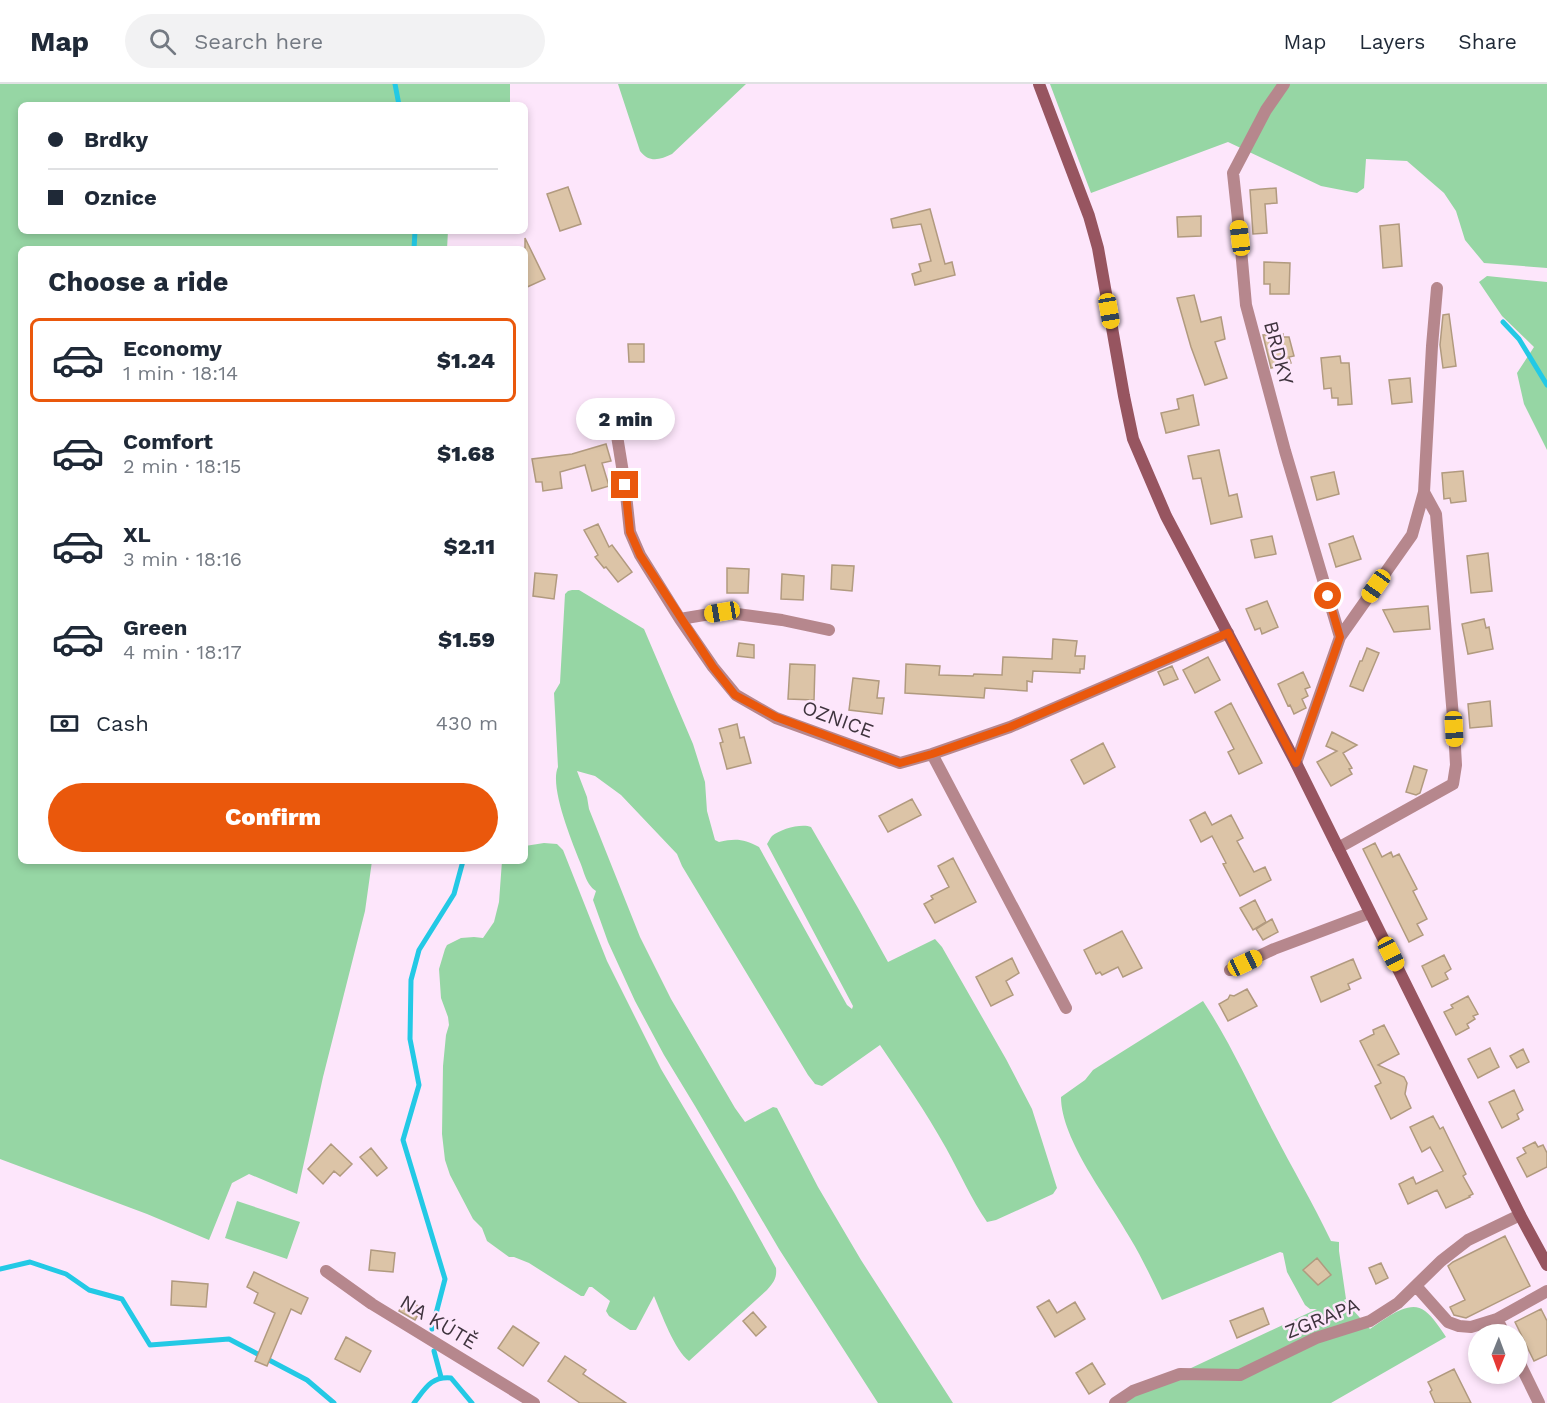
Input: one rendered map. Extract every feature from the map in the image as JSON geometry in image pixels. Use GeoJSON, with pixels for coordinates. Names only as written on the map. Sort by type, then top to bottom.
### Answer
{"type":"FeatureCollection","features":[{"type":"Feature","properties":{"kind":"street"},"geometry":{"type":"LineString","coordinates":[[1039,84],[1089,216],[1098,248],[1124,396],[1134,439],[1166,516],[1296,763],[1547,1265]]}},
{"type":"Feature","properties":{"kind":"street","name":"BRDKY"},"geometry":{"type":"LineString","coordinates":[[1284,84],[1266,110],[1233,173],[1246,305],[1285,451],[1340,637]]}},
{"type":"Feature","properties":{"kind":"street"},"geometry":{"type":"LineString","coordinates":[[1296,763],[1340,637],[1412,536],[1424,492],[1437,288]]}},
{"type":"Feature","properties":{"kind":"street","name":"OZNICE"},"geometry":{"type":"LineString","coordinates":[[612,405],[630,532],[640,555],[681,619],[735,695],[776,717],[900,763],[1010,727],[1228,633]]}},
{"type":"Feature","properties":{"kind":"street"},"geometry":{"type":"LineString","coordinates":[[1338,848],[1453,784],[1456,765],[1454,729],[1436,514],[1424,492]]}},
{"type":"Feature","properties":{"kind":"street"},"geometry":{"type":"LineString","coordinates":[[681,619],[722,612],[782,620],[830,630]]}},
{"type":"Feature","properties":{"kind":"street"},"geometry":{"type":"LineString","coordinates":[[932,754],[1066,1008]]}},
{"type":"Feature","properties":{"kind":"street"},"geometry":{"type":"LineString","coordinates":[[1230,970],[1274,949],[1370,913]]}},
{"type":"Feature","properties":{"kind":"street","name":"ZGRAPA"},"geometry":{"type":"LineString","coordinates":[[1115,1403],[1133,1391],[1180,1374],[1240,1375],[1317,1338],[1370,1321],[1398,1303],[1441,1261],[1468,1240],[1520,1215]]}},
{"type":"Feature","properties":{"kind":"street","name":"NA KÚTĚ"},"geometry":{"type":"LineString","coordinates":[[326,1271],[372,1304],[534,1403]]}},
{"type":"Feature","properties":{"kind":"street"},"geometry":{"type":"LineString","coordinates":[[1416,1286],[1448,1322],[1471,1327],[1497,1319],[1547,1291]]}},
{"type":"Feature","properties":{"kind":"street"},"geometry":{"type":"LineString","coordinates":[[1497,1319],[1500,1324]]}},
{"type":"Feature","properties":{"kind":"street"},"geometry":{"type":"LineString","coordinates":[[1528,1380],[1539,1403]]}},
{"type":"Feature","properties":{"kind":"green space"},"geometry":{"type":"Polygon","coordinates":[[[0,84],[510,84],[510,102],[18,102],[18,234],[448,234],[447,246],[18,246],[18,864],[372,864],[365,911],[323,1077],[297,1194],[249,1174],[232,1183],[209,1240],[147,1214],[0,1159],[0,84]]]}},
{"type":"Feature","properties":{"kind":"green space"},"geometry":{"type":"Polygon","coordinates":[[[618,84],[746,84],[672,154],[663,158],[651,159],[640,151],[618,84]]]}},
{"type":"Feature","properties":{"kind":"green space"},"geometry":{"type":"Polygon","coordinates":[[[1050,84],[1547,84],[1547,268],[1484,263],[1465,240],[1456,211],[1444,193],[1407,161],[1366,159],[1364,188],[1357,193],[1321,186],[1228,142],[1091,193],[1050,84]]]}},
{"type":"Feature","properties":{"kind":"green space"},"geometry":{"type":"Polygon","coordinates":[[[1487,276],[1547,282],[1547,450],[1524,404],[1517,373],[1534,347],[1502,316],[1479,282],[1487,276]]]}},
{"type":"Feature","properties":{"kind":"green space"},"geometry":{"type":"Polygon","coordinates":[[[572,590],[579,590],[644,629],[693,744],[705,782],[707,811],[715,840],[719,842],[740,840],[759,847],[847,1005],[852,1009],[853,1006],[767,844],[772,836],[785,829],[797,826],[811,827],[888,962],[935,939],[942,947],[1006,1059],[1032,1109],[1057,1188],[1053,1194],[987,1222],[946,1148],[880,1045],[822,1086],[815,1084],[682,866],[677,854],[621,795],[595,776],[577,771],[589,809],[640,937],[671,999],[735,1108],[745,1122],[773,1107],[777,1108],[818,1187],[861,1260],[953,1403],[878,1403],[779,1249],[664,1055],[635,1001],[608,942],[593,900],[596,891],[588,882],[572,841],[557,787],[554,693],[560,683],[565,594],[572,590]]]}},
{"type":"Feature","properties":{"kind":"green space"},"geometry":{"type":"Polygon","coordinates":[[[557,844],[563,850],[607,961],[661,1069],[776,1268],[774,1280],[767,1290],[689,1361],[674,1341],[654,1296],[636,1330],[630,1330],[609,1316],[606,1311],[610,1301],[592,1287],[589,1287],[584,1296],[581,1296],[529,1263],[509,1257],[487,1241],[482,1228],[473,1219],[450,1175],[445,1160],[442,1134],[443,1066],[449,1025],[441,998],[439,969],[447,945],[461,938],[483,938],[494,922],[499,902],[502,864],[528,864],[528,846],[557,844]]]}},
{"type":"Feature","properties":{"kind":"green space"},"geometry":{"type":"Polygon","coordinates":[[[1203,1001],[1231,1049],[1331,1241],[1339,1242],[1346,1299],[1344,1300],[1370,1329],[1389,1316],[1412,1307],[1419,1308],[1431,1316],[1446,1337],[1331,1403],[1123,1403],[1138,1393],[1317,1309],[1310,1309],[1305,1305],[1287,1272],[1283,1253],[1280,1252],[1162,1300],[1139,1253],[1077,1150],[1069,1132],[1063,1114],[1061,1097],[1085,1080],[1093,1070],[1203,1001]]]}},
{"type":"Feature","properties":{"kind":"green space"},"geometry":{"type":"Polygon","coordinates":[[[237,1201],[300,1222],[287,1259],[225,1238],[237,1201]]]}},
{"type":"Feature","properties":{"kind":"building"},"geometry":{"type":"Polygon","coordinates":[[[568,187],[581,224],[560,231],[547,194],[568,187]]]}},
{"type":"Feature","properties":{"kind":"building"},"geometry":{"type":"Polygon","coordinates":[[[1276,188],[1277,203],[1265,204],[1267,233],[1253,234],[1250,190],[1276,188]]]}},
{"type":"Feature","properties":{"kind":"building"},"geometry":{"type":"Polygon","coordinates":[[[930,209],[945,264],[952,262],[955,275],[915,285],[912,274],[921,271],[919,264],[931,261],[921,224],[893,228],[891,219],[930,209]]]}},
{"type":"Feature","properties":{"kind":"building"},"geometry":{"type":"Polygon","coordinates":[[[1201,216],[1201,236],[1178,237],[1177,217],[1201,216]]]}},
{"type":"Feature","properties":{"kind":"building"},"geometry":{"type":"Polygon","coordinates":[[[1399,224],[1402,266],[1383,268],[1380,226],[1399,224]]]}},
{"type":"Feature","properties":{"kind":"building"},"geometry":{"type":"Polygon","coordinates":[[[525,238],[545,279],[528,287],[528,246],[525,246],[525,238]]]}},
{"type":"Feature","properties":{"kind":"building"},"geometry":{"type":"Polygon","coordinates":[[[1264,262],[1290,263],[1289,294],[1270,294],[1270,284],[1264,284],[1264,262]]]}},
{"type":"Feature","properties":{"kind":"building"},"geometry":{"type":"Polygon","coordinates":[[[1194,295],[1201,322],[1221,317],[1225,339],[1215,342],[1227,378],[1205,385],[1177,298],[1194,295]]]}},
{"type":"Feature","properties":{"kind":"building"},"geometry":{"type":"Polygon","coordinates":[[[1449,314],[1456,366],[1443,368],[1440,345],[1443,315],[1449,314]]]}},
{"type":"Feature","properties":{"kind":"building"},"geometry":{"type":"Polygon","coordinates":[[[1283,334],[1283,337],[1289,337],[1294,356],[1289,357],[1291,363],[1271,368],[1263,335],[1283,334]]]}},
{"type":"Feature","properties":{"kind":"building"},"geometry":{"type":"Polygon","coordinates":[[[628,344],[644,344],[644,362],[629,362],[628,344]]]}},
{"type":"Feature","properties":{"kind":"building"},"geometry":{"type":"Polygon","coordinates":[[[1340,356],[1341,363],[1349,363],[1352,404],[1338,405],[1338,398],[1332,398],[1331,388],[1324,389],[1321,358],[1340,356]]]}},
{"type":"Feature","properties":{"kind":"building"},"geometry":{"type":"Polygon","coordinates":[[[1410,378],[1412,402],[1392,404],[1389,380],[1410,378]]]}},
{"type":"Feature","properties":{"kind":"building"},"geometry":{"type":"Polygon","coordinates":[[[1193,395],[1199,425],[1166,433],[1161,413],[1179,409],[1177,399],[1193,395]]]}},
{"type":"Feature","properties":{"kind":"building"},"geometry":{"type":"Polygon","coordinates":[[[606,444],[611,461],[602,463],[609,486],[592,491],[585,465],[560,472],[562,488],[543,491],[542,482],[536,482],[532,459],[572,454],[606,444]]]}},
{"type":"Feature","properties":{"kind":"building"},"geometry":{"type":"Polygon","coordinates":[[[1219,450],[1229,496],[1237,494],[1242,517],[1211,524],[1201,478],[1193,479],[1188,456],[1219,450]]]}},
{"type":"Feature","properties":{"kind":"building"},"geometry":{"type":"Polygon","coordinates":[[[1463,471],[1466,501],[1451,503],[1450,498],[1444,499],[1442,473],[1463,471]]]}},
{"type":"Feature","properties":{"kind":"building"},"geometry":{"type":"Polygon","coordinates":[[[1334,472],[1339,494],[1317,500],[1311,477],[1334,472]]]}},
{"type":"Feature","properties":{"kind":"building"},"geometry":{"type":"Polygon","coordinates":[[[598,524],[609,547],[612,545],[632,572],[618,582],[595,557],[598,555],[584,530],[598,524]]]}},
{"type":"Feature","properties":{"kind":"building"},"geometry":{"type":"Polygon","coordinates":[[[1272,536],[1276,554],[1255,558],[1251,540],[1272,536]]]}},
{"type":"Feature","properties":{"kind":"building"},"geometry":{"type":"Polygon","coordinates":[[[1353,536],[1361,559],[1336,567],[1329,544],[1353,536]]]}},
{"type":"Feature","properties":{"kind":"building"},"geometry":{"type":"Polygon","coordinates":[[[1488,553],[1492,591],[1471,593],[1467,556],[1488,553]]]}},
{"type":"Feature","properties":{"kind":"building"},"geometry":{"type":"Polygon","coordinates":[[[832,565],[854,566],[852,591],[831,589],[832,565]]]}},
{"type":"Feature","properties":{"kind":"building"},"geometry":{"type":"Polygon","coordinates":[[[727,568],[749,569],[748,593],[727,593],[727,568]]]}},
{"type":"Feature","properties":{"kind":"building"},"geometry":{"type":"Polygon","coordinates":[[[535,573],[557,575],[554,599],[533,596],[535,573]]]}},
{"type":"Feature","properties":{"kind":"building"},"geometry":{"type":"Polygon","coordinates":[[[782,574],[804,576],[803,600],[781,599],[782,574]]]}},
{"type":"Feature","properties":{"kind":"building"},"geometry":{"type":"Polygon","coordinates":[[[1267,601],[1278,627],[1262,634],[1260,628],[1255,630],[1246,609],[1267,601]]]}},
{"type":"Feature","properties":{"kind":"building"},"geometry":{"type":"Polygon","coordinates":[[[1428,606],[1430,629],[1394,632],[1383,610],[1428,606]]]}},
{"type":"Feature","properties":{"kind":"building"},"geometry":{"type":"Polygon","coordinates":[[[1484,619],[1486,628],[1489,627],[1493,649],[1468,654],[1462,624],[1484,619]]]}},
{"type":"Feature","properties":{"kind":"building"},"geometry":{"type":"Polygon","coordinates":[[[1053,639],[1077,641],[1075,656],[1085,656],[1084,669],[1080,669],[1080,673],[1033,671],[1032,682],[1027,681],[1027,691],[985,688],[984,698],[905,693],[906,664],[940,666],[939,675],[1002,675],[1003,657],[1052,659],[1053,639]]]}},
{"type":"Feature","properties":{"kind":"building"},"geometry":{"type":"Polygon","coordinates":[[[739,643],[754,645],[754,658],[737,656],[739,643]]]}},
{"type":"Feature","properties":{"kind":"building"},"geometry":{"type":"Polygon","coordinates":[[[1367,648],[1379,653],[1363,691],[1350,686],[1367,648]]]}},
{"type":"Feature","properties":{"kind":"building"},"geometry":{"type":"Polygon","coordinates":[[[1208,657],[1220,680],[1195,693],[1183,670],[1208,657]]]}},
{"type":"Feature","properties":{"kind":"building"},"geometry":{"type":"Polygon","coordinates":[[[790,664],[815,665],[814,700],[788,699],[790,664]]]}},
{"type":"Feature","properties":{"kind":"building"},"geometry":{"type":"Polygon","coordinates":[[[1172,666],[1178,679],[1164,685],[1158,672],[1172,666]]]}},
{"type":"Feature","properties":{"kind":"building"},"geometry":{"type":"Polygon","coordinates":[[[1303,672],[1310,687],[1305,689],[1308,696],[1302,699],[1306,708],[1294,714],[1278,684],[1303,672]]]}},
{"type":"Feature","properties":{"kind":"building"},"geometry":{"type":"Polygon","coordinates":[[[853,678],[879,681],[877,698],[884,698],[882,714],[849,710],[853,678]]]}},
{"type":"Feature","properties":{"kind":"building"},"geometry":{"type":"Polygon","coordinates":[[[1490,701],[1492,726],[1470,728],[1468,704],[1490,701]]]}},
{"type":"Feature","properties":{"kind":"building"},"geometry":{"type":"Polygon","coordinates":[[[1231,703],[1262,763],[1239,774],[1228,752],[1234,749],[1215,712],[1231,703]]]}},
{"type":"Feature","properties":{"kind":"building"},"geometry":{"type":"Polygon","coordinates":[[[737,724],[740,738],[744,737],[751,763],[727,769],[719,729],[737,724]]]}},
{"type":"Feature","properties":{"kind":"building"},"geometry":{"type":"Polygon","coordinates":[[[1332,732],[1357,745],[1343,753],[1352,768],[1349,769],[1352,774],[1331,786],[1317,762],[1337,751],[1326,746],[1332,732]]]}},
{"type":"Feature","properties":{"kind":"building"},"geometry":{"type":"Polygon","coordinates":[[[1103,743],[1115,767],[1084,784],[1071,760],[1103,743]]]}},
{"type":"Feature","properties":{"kind":"building"},"geometry":{"type":"Polygon","coordinates":[[[1414,766],[1427,770],[1420,793],[1416,795],[1406,792],[1414,766]]]}},
{"type":"Feature","properties":{"kind":"building"},"geometry":{"type":"Polygon","coordinates":[[[912,799],[921,815],[888,832],[879,816],[912,799]]]}},
{"type":"Feature","properties":{"kind":"building"},"geometry":{"type":"Polygon","coordinates":[[[1205,812],[1212,825],[1231,815],[1243,838],[1237,841],[1254,872],[1265,867],[1271,880],[1240,896],[1223,864],[1226,863],[1212,836],[1201,842],[1190,820],[1205,812]]]}},
{"type":"Feature","properties":{"kind":"building"},"geometry":{"type":"Polygon","coordinates":[[[1375,843],[1382,857],[1391,852],[1393,857],[1399,854],[1417,889],[1413,891],[1427,919],[1417,924],[1423,935],[1409,942],[1363,849],[1375,843]]]}},
{"type":"Feature","properties":{"kind":"building"},"geometry":{"type":"Polygon","coordinates":[[[953,858],[976,902],[935,923],[924,904],[933,899],[931,896],[949,887],[938,866],[953,858]]]}},
{"type":"Feature","properties":{"kind":"building"},"geometry":{"type":"Polygon","coordinates":[[[1255,900],[1266,922],[1253,930],[1240,908],[1255,900]]]}},
{"type":"Feature","properties":{"kind":"building"},"geometry":{"type":"Polygon","coordinates":[[[1272,919],[1278,932],[1263,940],[1256,929],[1272,919]]]}},
{"type":"Feature","properties":{"kind":"building"},"geometry":{"type":"Polygon","coordinates":[[[1122,931],[1142,968],[1123,977],[1118,967],[1102,975],[1100,972],[1096,974],[1084,950],[1122,931]]]}},
{"type":"Feature","properties":{"kind":"building"},"geometry":{"type":"Polygon","coordinates":[[[1444,955],[1451,969],[1445,973],[1448,979],[1432,987],[1422,966],[1444,955]]]}},
{"type":"Feature","properties":{"kind":"building"},"geometry":{"type":"Polygon","coordinates":[[[1012,958],[1019,973],[1006,981],[1013,995],[991,1006],[976,977],[1012,958]]]}},
{"type":"Feature","properties":{"kind":"building"},"geometry":{"type":"Polygon","coordinates":[[[1353,959],[1361,978],[1348,984],[1350,989],[1321,1002],[1311,977],[1353,959]]]}},
{"type":"Feature","properties":{"kind":"building"},"geometry":{"type":"Polygon","coordinates":[[[1247,989],[1257,1006],[1228,1021],[1219,1004],[1228,999],[1230,995],[1234,996],[1247,989]]]}},
{"type":"Feature","properties":{"kind":"building"},"geometry":{"type":"Polygon","coordinates":[[[1468,996],[1478,1014],[1473,1016],[1475,1019],[1467,1024],[1469,1028],[1456,1035],[1444,1012],[1453,1008],[1451,1005],[1468,996]]]}},
{"type":"Feature","properties":{"kind":"building"},"geometry":{"type":"Polygon","coordinates":[[[1384,1025],[1399,1054],[1378,1065],[1404,1077],[1407,1083],[1405,1094],[1411,1108],[1391,1119],[1375,1086],[1381,1083],[1360,1041],[1374,1034],[1373,1030],[1384,1025]]]}},
{"type":"Feature","properties":{"kind":"building"},"geometry":{"type":"Polygon","coordinates":[[[1490,1048],[1499,1067],[1478,1078],[1468,1059],[1490,1048]]]}},
{"type":"Feature","properties":{"kind":"building"},"geometry":{"type":"Polygon","coordinates":[[[1523,1049],[1529,1062],[1517,1068],[1510,1056],[1523,1049]]]}},
{"type":"Feature","properties":{"kind":"building"},"geometry":{"type":"Polygon","coordinates":[[[1514,1090],[1523,1110],[1517,1114],[1519,1119],[1502,1128],[1489,1102],[1514,1090]]]}},
{"type":"Feature","properties":{"kind":"building"},"geometry":{"type":"Polygon","coordinates":[[[1433,1116],[1440,1129],[1443,1127],[1473,1194],[1446,1208],[1437,1190],[1408,1204],[1399,1184],[1413,1177],[1416,1184],[1443,1171],[1430,1147],[1422,1152],[1410,1127],[1433,1116]]]}},
{"type":"Feature","properties":{"kind":"building"},"geometry":{"type":"Polygon","coordinates":[[[1535,1142],[1538,1147],[1543,1145],[1547,1153],[1547,1167],[1527,1177],[1517,1158],[1526,1153],[1523,1148],[1535,1142]]]}},
{"type":"Feature","properties":{"kind":"building"},"geometry":{"type":"Polygon","coordinates":[[[331,1144],[352,1164],[340,1176],[334,1171],[323,1184],[308,1169],[331,1144]]]}},
{"type":"Feature","properties":{"kind":"building"},"geometry":{"type":"Polygon","coordinates":[[[371,1148],[387,1168],[377,1176],[360,1157],[371,1148]]]}},
{"type":"Feature","properties":{"kind":"building"},"geometry":{"type":"Polygon","coordinates":[[[1505,1236],[1530,1286],[1466,1318],[1454,1315],[1450,1307],[1465,1300],[1448,1266],[1505,1236]]]}},
{"type":"Feature","properties":{"kind":"building"},"geometry":{"type":"Polygon","coordinates":[[[371,1250],[395,1253],[393,1272],[369,1270],[371,1250]]]}},
{"type":"Feature","properties":{"kind":"building"},"geometry":{"type":"Polygon","coordinates":[[[1317,1258],[1331,1275],[1318,1285],[1303,1270],[1317,1258]]]}},
{"type":"Feature","properties":{"kind":"building"},"geometry":{"type":"Polygon","coordinates":[[[1381,1263],[1388,1278],[1376,1284],[1369,1268],[1381,1263]]]}},
{"type":"Feature","properties":{"kind":"building"},"geometry":{"type":"Polygon","coordinates":[[[254,1272],[308,1298],[301,1314],[291,1309],[267,1366],[255,1361],[275,1313],[254,1303],[258,1293],[247,1287],[254,1272]]]}},
{"type":"Feature","properties":{"kind":"building"},"geometry":{"type":"Polygon","coordinates":[[[172,1281],[208,1284],[206,1307],[171,1305],[172,1281]]]}},
{"type":"Feature","properties":{"kind":"building"},"geometry":{"type":"Polygon","coordinates":[[[405,1299],[422,1308],[415,1320],[399,1311],[405,1299]]]}},
{"type":"Feature","properties":{"kind":"building"},"geometry":{"type":"Polygon","coordinates":[[[1049,1300],[1057,1313],[1075,1302],[1085,1319],[1055,1337],[1037,1307],[1049,1300]]]}},
{"type":"Feature","properties":{"kind":"building"},"geometry":{"type":"Polygon","coordinates":[[[1263,1308],[1269,1324],[1237,1338],[1230,1321],[1263,1308]]]}},
{"type":"Feature","properties":{"kind":"building"},"geometry":{"type":"Polygon","coordinates":[[[1541,1309],[1547,1321],[1547,1355],[1534,1361],[1528,1349],[1528,1324],[1516,1324],[1515,1322],[1541,1309]]]}},
{"type":"Feature","properties":{"kind":"building"},"geometry":{"type":"Polygon","coordinates":[[[753,1312],[766,1327],[756,1336],[743,1321],[753,1312]]]}},
{"type":"Feature","properties":{"kind":"building"},"geometry":{"type":"Polygon","coordinates":[[[513,1326],[539,1343],[523,1366],[498,1348],[513,1326]]]}},
{"type":"Feature","properties":{"kind":"building"},"geometry":{"type":"Polygon","coordinates":[[[346,1337],[371,1351],[360,1372],[335,1359],[346,1337]]]}},
{"type":"Feature","properties":{"kind":"building"},"geometry":{"type":"Polygon","coordinates":[[[565,1356],[586,1370],[583,1374],[626,1403],[580,1403],[548,1381],[565,1356]]]}},
{"type":"Feature","properties":{"kind":"building"},"geometry":{"type":"Polygon","coordinates":[[[1092,1363],[1105,1384],[1089,1394],[1076,1373],[1092,1363]]]}},
{"type":"Feature","properties":{"kind":"building"},"geometry":{"type":"Polygon","coordinates":[[[1454,1369],[1471,1403],[1435,1403],[1428,1382],[1454,1369]]]}},
{"type":"Feature","properties":{"kind":"waterway"},"geometry":{"type":"LineString","coordinates":[[395,84],[398,102]]}},
{"type":"Feature","properties":{"kind":"waterway"},"geometry":{"type":"LineString","coordinates":[[414,246],[415,234]]}},
{"type":"Feature","properties":{"kind":"waterway"},"geometry":{"type":"LineString","coordinates":[[1503,322],[1519,339],[1547,385]]}},
{"type":"Feature","properties":{"kind":"waterway"},"geometry":{"type":"LineString","coordinates":[[432,1329],[445,1279],[403,1140],[419,1085],[410,1039],[411,980],[419,950],[454,894],[462,864]]}},
{"type":"Feature","properties":{"kind":"waterway"},"geometry":{"type":"LineString","coordinates":[[0,1269],[30,1262],[66,1274],[89,1290],[122,1299],[150,1345],[229,1339],[307,1380],[334,1403]]}},
{"type":"Feature","properties":{"kind":"waterway"},"geometry":{"type":"LineString","coordinates":[[434,1351],[441,1377]]}},
{"type":"Feature","properties":{"kind":"waterway"},"geometry":{"type":"LineString","coordinates":[[414,1403],[433,1381],[444,1378],[451,1378],[472,1403]]}},
{"type":"Feature","properties":{"kind":"route"},"geometry":{"type":"LineString","coordinates":[[625,485],[630,532],[640,555],[713,667],[735,695],[776,717],[900,763],[1010,727],[1228,633],[1296,763],[1340,637],[1328,596]]}}]}
